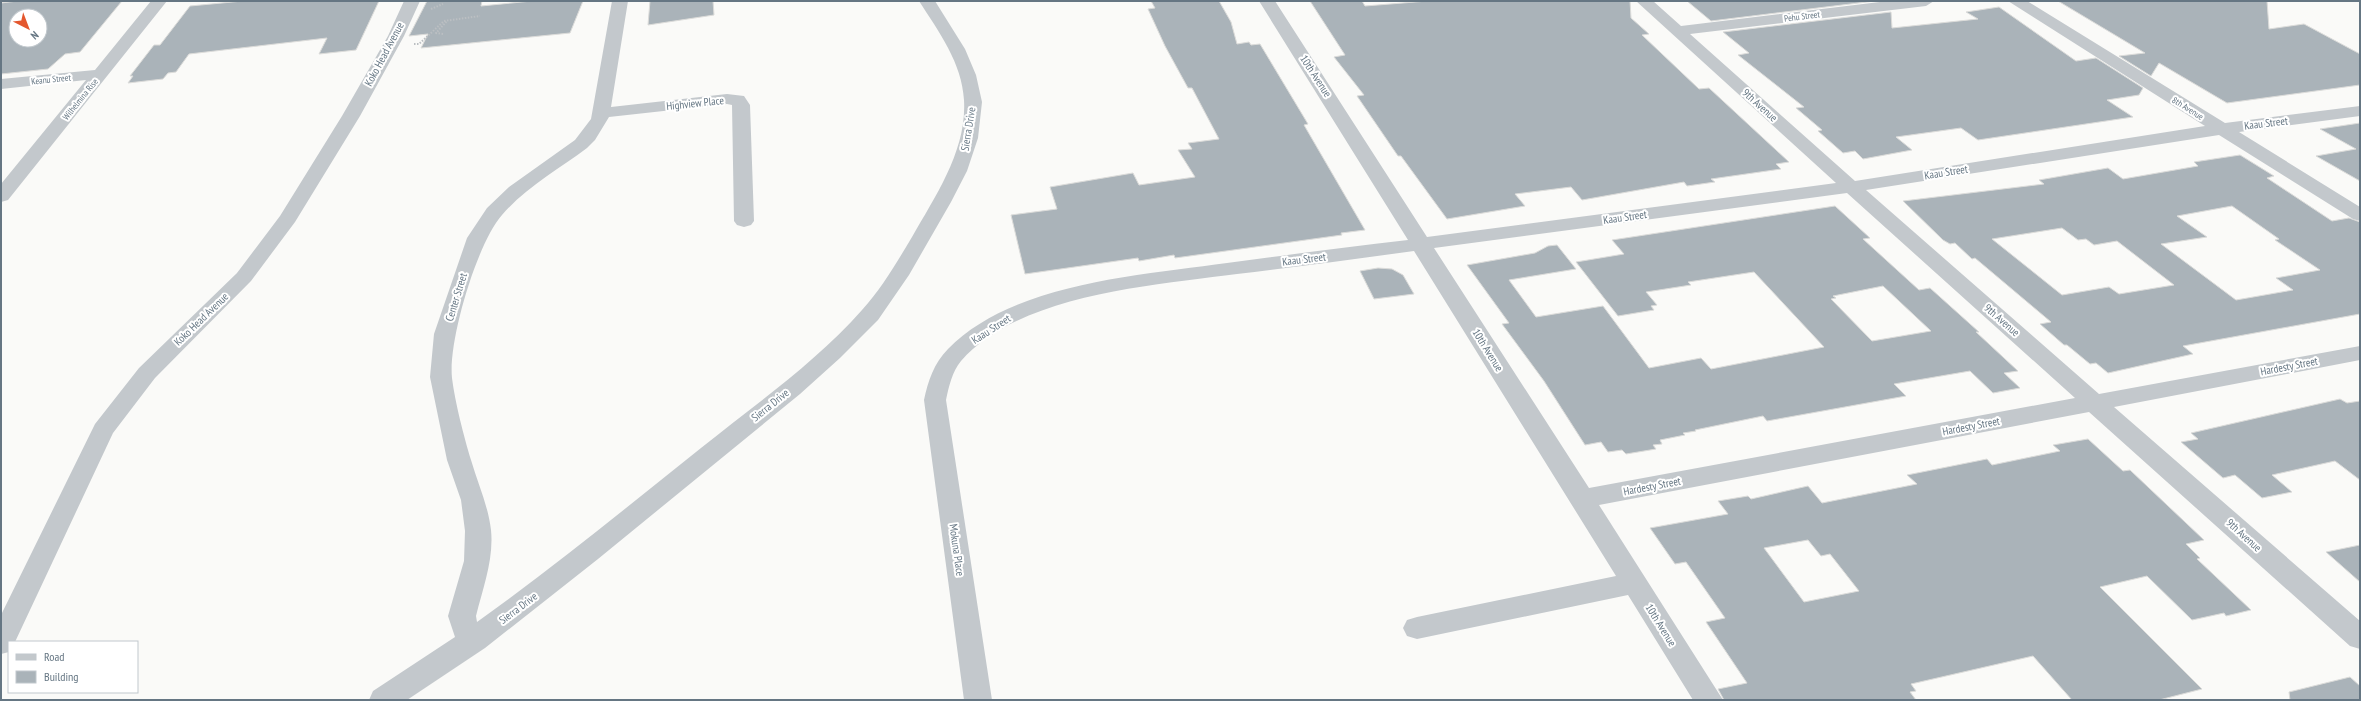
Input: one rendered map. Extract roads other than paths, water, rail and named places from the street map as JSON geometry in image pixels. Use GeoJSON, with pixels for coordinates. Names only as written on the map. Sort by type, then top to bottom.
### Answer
{"type":"FeatureCollection","features":[{"type":"Feature","properties":{"kind":"street","name":"Wilhelmina Rise"},"geometry":{"type":"LineString","coordinates":[[1,196],[159,1]]}},
{"type":"Feature","properties":{"kind":"street","name":"Koko Head Avenue"},"geometry":{"type":"LineString","coordinates":[[1,643],[103,430],[147,373],[244,277],[283,224],[351,116],[396,36],[412,1]]}},
{"type":"Feature","properties":{"kind":"street","name":"Center Street"},"geometry":{"type":"LineString","coordinates":[[475,640],[465,630],[462,616],[477,561],[479,545],[477,519],[459,460],[441,377],[446,334],[451,311],[477,238],[494,212],[516,191],[581,144],[595,127],[601,113],[620,1]]}},
{"type":"Feature","properties":{"kind":"street","name":"Sierra Drive"},"geometry":{"type":"LineString","coordinates":[[383,700],[475,640],[606,539],[808,374],[868,317],[901,274],[956,176],[969,141],[972,113],[970,80],[960,54],[927,1]]}},
{"type":"Feature","properties":{"kind":"street","name":"10th Avenue"},"geometry":{"type":"LineString","coordinates":[[1267,1],[1709,700]]}},
{"type":"Feature","properties":{"kind":"street","name":"9th Avenue"},"geometry":{"type":"LineString","coordinates":[[1644,1],[1850,187],[2360,638]]}},
{"type":"Feature","properties":{"kind":"street","name":"Pehu Street"},"geometry":{"type":"LineString","coordinates":[[1678,31],[1926,1]]}},
{"type":"Feature","properties":{"kind":"street","name":"8th Avenue"},"geometry":{"type":"LineString","coordinates":[[2016,1],[2360,215]]}},
{"type":"Feature","properties":{"kind":"street","name":"Keanu Street"},"geometry":{"type":"LineString","coordinates":[[1,84],[100,74]]}},
{"type":"Feature","properties":{"kind":"street","name":"Highview Place"},"geometry":{"type":"LineString","coordinates":[[601,113],[727,99],[738,100],[741,105],[744,221]]}},
{"type":"Feature","properties":{"kind":"street","name":"Kaau Street"},"geometry":{"type":"LineString","coordinates":[[935,400],[940,378],[950,360],[971,341],[996,323],[1024,309],[1059,297],[1140,281],[1850,187],[2223,129],[2360,111]]}},
{"type":"Feature","properties":{"kind":"street","name":"Hardesty Street"},"geometry":{"type":"LineString","coordinates":[[1581,499],[2360,352]]}},
{"type":"Feature","properties":{"kind":"street","name":"Mokuna Place"},"geometry":{"type":"LineString","coordinates":[[935,400],[978,700]]}},
{"type":"Feature","properties":{"kind":"street"},"geometry":{"type":"LineString","coordinates":[[1417,628],[1634,583]]}}]}
